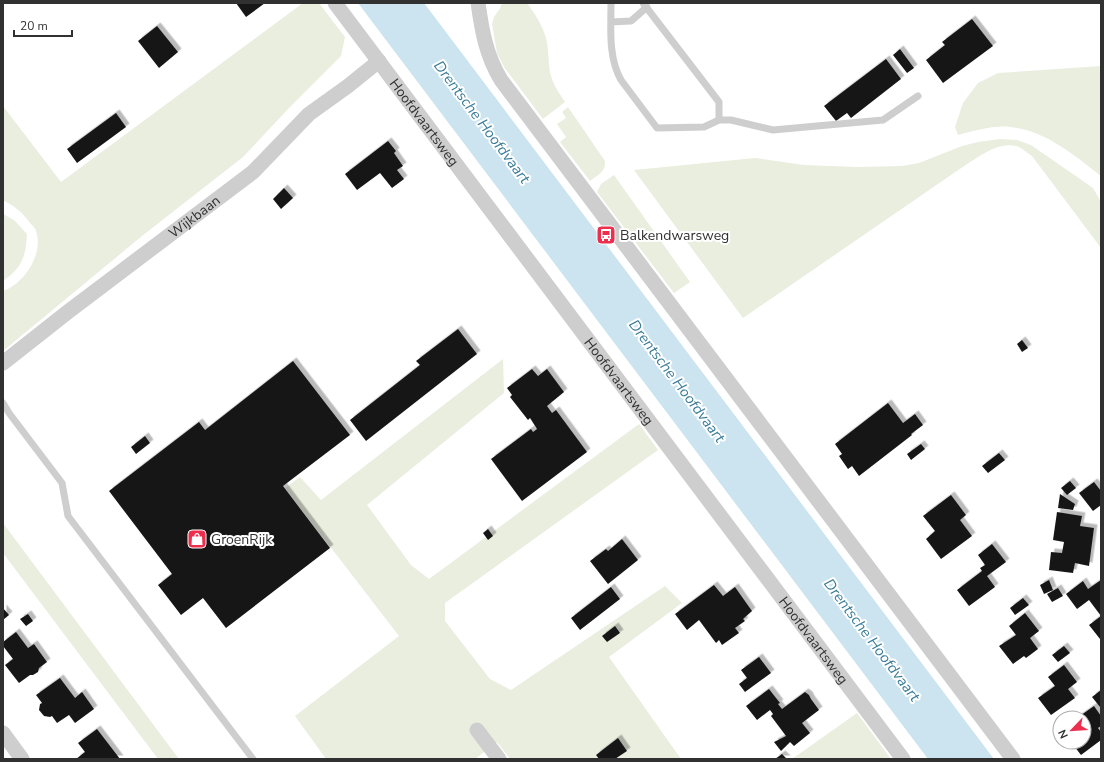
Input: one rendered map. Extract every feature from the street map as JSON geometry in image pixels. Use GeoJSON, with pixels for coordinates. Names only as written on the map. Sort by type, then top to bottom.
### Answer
{"type":"FeatureCollection","features":[{"type":"Feature","properties":{"kind":"street","name":"Hoofdvaartsweg"},"geometry":{"type":"LineString","coordinates":[[335,3],[903,759]]}},
{"type":"Feature","properties":{"kind":"street"},"geometry":{"type":"LineString","coordinates":[[478,3],[484,41],[493,66],[501,80],[1014,759]]}},
{"type":"Feature","properties":{"kind":"street","name":"Wijkbaan"},"geometry":{"type":"LineString","coordinates":[[3,363],[75,306],[253,172],[309,114],[348,86],[379,61]]}},
{"type":"Feature","properties":{"kind":"street"},"geometry":{"type":"LineString","coordinates":[[478,730],[499,759]]}},
{"type":"Feature","properties":{"kind":"street"},"geometry":{"type":"LineString","coordinates":[[3,733],[22,759]]}},
{"type":"Feature","properties":{"kind":"lane"},"geometry":{"type":"LineString","coordinates":[[611,3],[612,51],[616,72],[657,128],[704,127],[719,120],[731,120],[773,130],[883,120],[918,96]]}},
{"type":"Feature","properties":{"kind":"lane"},"geometry":{"type":"LineString","coordinates":[[611,22],[632,21],[645,5],[719,102],[719,120]]}},
{"type":"Feature","properties":{"kind":"lane"},"geometry":{"type":"LineString","coordinates":[[3,403],[62,484],[68,516],[253,759]]}},
{"type":"Feature","properties":{"kind":"shaded area"},"geometry":{"type":"Polygon","coordinates":[[[303,3],[319,3],[345,37],[341,56],[243,157],[142,236],[3,351],[3,291],[18,282],[25,275],[35,258],[38,240],[36,229],[21,213],[3,200],[3,106],[61,182],[303,3]]]}},
{"type":"Feature","properties":{"kind":"shaded area"},"geometry":{"type":"Polygon","coordinates":[[[504,3],[527,3],[538,19],[546,38],[549,68],[552,80],[565,102],[543,119],[504,67],[497,53],[492,24],[494,17],[501,7],[500,6],[504,3]]]}},
{"type":"Feature","properties":{"kind":"shaded area"},"geometry":{"type":"Polygon","coordinates":[[[1101,66],[1101,176],[1070,152],[1047,138],[1023,129],[998,127],[958,135],[955,127],[963,103],[978,83],[998,73],[1101,66]]]}},
{"type":"Feature","properties":{"kind":"shaded area"},"geometry":{"type":"Polygon","coordinates":[[[568,107],[605,161],[603,171],[590,181],[560,142],[566,137],[557,124],[566,118],[562,112],[568,107]]]}},
{"type":"Feature","properties":{"kind":"shaded area"},"geometry":{"type":"Polygon","coordinates":[[[1000,139],[1017,140],[1031,145],[1093,188],[1101,202],[1101,248],[1032,156],[1018,147],[1009,145],[1003,146],[984,153],[967,164],[743,318],[634,170],[755,158],[804,165],[856,167],[902,166],[919,163],[962,146],[1000,139]]]}},
{"type":"Feature","properties":{"kind":"shaded area"},"geometry":{"type":"Polygon","coordinates":[[[614,175],[690,282],[674,293],[597,192],[601,184],[614,175]]]}},
{"type":"Feature","properties":{"kind":"shaded area"},"geometry":{"type":"Polygon","coordinates":[[[3,214],[14,220],[27,234],[26,249],[22,261],[15,271],[3,281],[3,214]]]}},
{"type":"Feature","properties":{"kind":"shaded area"},"geometry":{"type":"Polygon","coordinates":[[[503,359],[504,393],[367,505],[411,565],[429,579],[639,424],[658,450],[445,603],[445,621],[490,679],[511,690],[665,586],[682,603],[609,657],[681,759],[510,759],[497,742],[475,759],[326,759],[295,716],[399,636],[285,488],[300,477],[321,500],[503,359]]]}},
{"type":"Feature","properties":{"kind":"shaded area"},"geometry":{"type":"Polygon","coordinates":[[[3,523],[179,759],[158,759],[3,553],[3,523]]]}},
{"type":"Feature","properties":{"kind":"shaded area"},"geometry":{"type":"Polygon","coordinates":[[[857,713],[891,759],[792,759],[857,713]]]}},
{"type":"Feature","properties":{"kind":"water","name":"Drentsche Hoofdvaart"},"geometry":{"type":"Polygon","coordinates":[[[358,3],[424,3],[994,759],[928,759],[358,3]]]}},
{"type":"Feature","properties":{"kind":"building"},"geometry":{"type":"Polygon","coordinates":[[[236,3],[265,3],[246,17],[236,3]]]}},
{"type":"Feature","properties":{"kind":"building"},"geometry":{"type":"Polygon","coordinates":[[[972,19],[993,46],[943,83],[926,60],[945,45],[942,42],[972,19]]]}},
{"type":"Feature","properties":{"kind":"building"},"geometry":{"type":"Polygon","coordinates":[[[157,26],[178,52],[159,68],[138,41],[157,26]]]}},
{"type":"Feature","properties":{"kind":"building"},"geometry":{"type":"Polygon","coordinates":[[[900,49],[914,68],[907,73],[893,55],[900,49]]]}},
{"type":"Feature","properties":{"kind":"building"},"geometry":{"type":"Polygon","coordinates":[[[886,59],[901,79],[851,118],[847,113],[836,121],[824,106],[886,59]]]}},
{"type":"Feature","properties":{"kind":"building"},"geometry":{"type":"Polygon","coordinates":[[[116,113],[126,127],[77,163],[67,149],[116,113]]]}},
{"type":"Feature","properties":{"kind":"building"},"geometry":{"type":"Polygon","coordinates":[[[388,141],[396,151],[394,153],[403,166],[397,170],[404,179],[392,188],[380,173],[357,190],[345,174],[388,141]]]}},
{"type":"Feature","properties":{"kind":"building"},"geometry":{"type":"Polygon","coordinates":[[[284,188],[293,198],[281,209],[273,199],[284,188]]]}},
{"type":"Feature","properties":{"kind":"building"},"geometry":{"type":"Polygon","coordinates":[[[458,329],[477,354],[366,441],[350,420],[420,365],[416,361],[458,329]]]}},
{"type":"Feature","properties":{"kind":"building"},"geometry":{"type":"Polygon","coordinates":[[[1022,340],[1028,348],[1022,352],[1017,344],[1022,340]]]}},
{"type":"Feature","properties":{"kind":"building"},"geometry":{"type":"Polygon","coordinates":[[[293,361],[350,435],[283,486],[330,548],[226,628],[203,598],[181,615],[158,585],[172,574],[109,491],[199,422],[205,430],[293,361]]]}},
{"type":"Feature","properties":{"kind":"building"},"geometry":{"type":"Polygon","coordinates":[[[532,369],[538,376],[547,369],[564,392],[547,406],[552,413],[556,410],[587,452],[522,501],[491,459],[531,429],[533,432],[537,429],[530,418],[528,420],[510,397],[512,395],[507,388],[532,369]]]}},
{"type":"Feature","properties":{"kind":"building"},"geometry":{"type":"Polygon","coordinates":[[[888,403],[903,423],[915,414],[923,425],[859,476],[852,466],[848,469],[839,456],[842,454],[835,444],[888,403]]]}},
{"type":"Feature","properties":{"kind":"building"},"geometry":{"type":"Polygon","coordinates":[[[145,436],[150,443],[136,454],[131,447],[145,436]]]}},
{"type":"Feature","properties":{"kind":"building"},"geometry":{"type":"Polygon","coordinates":[[[921,444],[925,449],[911,460],[907,454],[921,444]]]}},
{"type":"Feature","properties":{"kind":"building"},"geometry":{"type":"Polygon","coordinates":[[[999,453],[1005,460],[988,473],[982,466],[999,453]]]}},
{"type":"Feature","properties":{"kind":"building"},"geometry":{"type":"Polygon","coordinates":[[[1070,481],[1076,488],[1067,495],[1061,488],[1070,481]]]}},
{"type":"Feature","properties":{"kind":"building"},"geometry":{"type":"Polygon","coordinates":[[[1094,482],[1101,491],[1101,505],[1093,511],[1079,493],[1094,482]]]}},
{"type":"Feature","properties":{"kind":"building"},"geometry":{"type":"Polygon","coordinates":[[[1060,494],[1075,504],[1073,510],[1058,508],[1060,494]]]}},
{"type":"Feature","properties":{"kind":"building"},"geometry":{"type":"Polygon","coordinates":[[[951,495],[966,515],[960,520],[972,536],[941,559],[926,539],[935,531],[923,516],[951,495]]]}},
{"type":"Feature","properties":{"kind":"building"},"geometry":{"type":"Polygon","coordinates":[[[1057,512],[1082,516],[1080,526],[1094,528],[1089,566],[1075,563],[1073,573],[1049,570],[1051,552],[1062,553],[1064,542],[1053,540],[1057,512]]]}},
{"type":"Feature","properties":{"kind":"building"},"geometry":{"type":"Polygon","coordinates":[[[488,529],[493,536],[488,540],[483,533],[488,529]]]}},
{"type":"Feature","properties":{"kind":"building"},"geometry":{"type":"Polygon","coordinates":[[[622,539],[638,560],[608,584],[590,561],[606,549],[608,551],[622,539]]]}},
{"type":"Feature","properties":{"kind":"building"},"geometry":{"type":"Polygon","coordinates":[[[992,544],[1006,562],[987,576],[995,587],[969,606],[957,590],[982,571],[980,568],[985,565],[978,555],[992,544]]]}},
{"type":"Feature","properties":{"kind":"building"},"geometry":{"type":"Polygon","coordinates":[[[1049,580],[1053,590],[1044,594],[1040,585],[1049,580]]]}},
{"type":"Feature","properties":{"kind":"building"},"geometry":{"type":"Polygon","coordinates":[[[1101,580],[1101,616],[1089,600],[1077,609],[1066,594],[1083,581],[1088,589],[1101,580]]]}},
{"type":"Feature","properties":{"kind":"building"},"geometry":{"type":"Polygon","coordinates":[[[714,585],[723,596],[735,587],[752,611],[743,619],[745,621],[735,628],[739,633],[722,645],[719,640],[716,643],[699,620],[687,630],[675,614],[714,585]]]}},
{"type":"Feature","properties":{"kind":"building"},"geometry":{"type":"Polygon","coordinates":[[[611,587],[620,599],[580,630],[571,618],[611,587]]]}},
{"type":"Feature","properties":{"kind":"building"},"geometry":{"type":"Polygon","coordinates":[[[1058,588],[1063,596],[1052,602],[1047,594],[1058,588]]]}},
{"type":"Feature","properties":{"kind":"building"},"geometry":{"type":"Polygon","coordinates":[[[1023,598],[1029,605],[1015,615],[1010,608],[1023,598]]]}},
{"type":"Feature","properties":{"kind":"building"},"geometry":{"type":"Polygon","coordinates":[[[3,608],[9,615],[3,620],[3,608]]]}},
{"type":"Feature","properties":{"kind":"building"},"geometry":{"type":"Polygon","coordinates":[[[1025,613],[1039,631],[1030,638],[1038,649],[1026,658],[1024,656],[1013,664],[999,646],[1016,635],[1009,626],[1025,613]]]}},
{"type":"Feature","properties":{"kind":"building"},"geometry":{"type":"Polygon","coordinates":[[[28,614],[33,621],[26,626],[20,619],[28,614]]]}},
{"type":"Feature","properties":{"kind":"building"},"geometry":{"type":"Polygon","coordinates":[[[1101,616],[1101,638],[1100,639],[1089,625],[1101,616]]]}},
{"type":"Feature","properties":{"kind":"building"},"geometry":{"type":"Polygon","coordinates":[[[615,626],[620,633],[607,642],[602,636],[615,626]]]}},
{"type":"Feature","properties":{"kind":"building"},"geometry":{"type":"Polygon","coordinates":[[[16,632],[28,648],[34,644],[47,662],[39,668],[38,672],[30,675],[19,683],[5,665],[13,659],[3,646],[3,642],[16,632]]]}},
{"type":"Feature","properties":{"kind":"building"},"geometry":{"type":"Polygon","coordinates":[[[1064,646],[1070,653],[1058,662],[1052,655],[1064,646]]]}},
{"type":"Feature","properties":{"kind":"building"},"geometry":{"type":"Polygon","coordinates":[[[759,657],[771,673],[745,692],[739,684],[747,678],[741,670],[759,657]]]}},
{"type":"Feature","properties":{"kind":"building"},"geometry":{"type":"Polygon","coordinates":[[[1064,665],[1077,682],[1068,689],[1075,698],[1058,710],[1052,710],[1051,715],[1038,698],[1055,686],[1048,677],[1064,665]]]}},
{"type":"Feature","properties":{"kind":"building"},"geometry":{"type":"Polygon","coordinates":[[[60,678],[75,698],[82,692],[94,709],[75,723],[69,715],[57,723],[52,716],[44,716],[39,710],[40,704],[42,703],[36,695],[60,678]]]}},
{"type":"Feature","properties":{"kind":"building"},"geometry":{"type":"Polygon","coordinates":[[[769,689],[780,703],[778,704],[782,709],[805,692],[809,695],[819,710],[802,723],[810,733],[794,746],[790,742],[781,751],[774,742],[786,736],[771,716],[773,714],[770,710],[757,720],[746,706],[769,689]]]}},
{"type":"Feature","properties":{"kind":"building"},"geometry":{"type":"Polygon","coordinates":[[[1101,690],[1101,706],[1100,707],[1092,697],[1101,690]]]}},
{"type":"Feature","properties":{"kind":"building"},"geometry":{"type":"Polygon","coordinates":[[[1094,706],[1101,716],[1101,726],[1098,728],[1101,732],[1101,740],[1092,747],[1092,710],[1088,710],[1094,706]]]}},
{"type":"Feature","properties":{"kind":"building"},"geometry":{"type":"Polygon","coordinates":[[[97,729],[120,759],[76,759],[85,752],[78,743],[97,729]]]}},
{"type":"Feature","properties":{"kind":"building"},"geometry":{"type":"Polygon","coordinates":[[[618,738],[627,751],[615,759],[599,759],[596,755],[618,738]]]}},
{"type":"Feature","properties":{"kind":"building"},"geometry":{"type":"Polygon","coordinates":[[[1077,750],[1088,750],[1081,755],[1077,750]]]}},
{"type":"Feature","properties":{"kind":"building"},"geometry":{"type":"Polygon","coordinates":[[[782,754],[787,759],[775,759],[782,754]]]}},
{"type":"Feature","properties":{"kind":"place","name":"Balkendwarsweg"},"geometry":{"type":"Point","coordinates":[606,235]}},
{"type":"Feature","properties":{"kind":"place","name":"GroenRijk"},"geometry":{"type":"Point","coordinates":[197,539]}}]}
